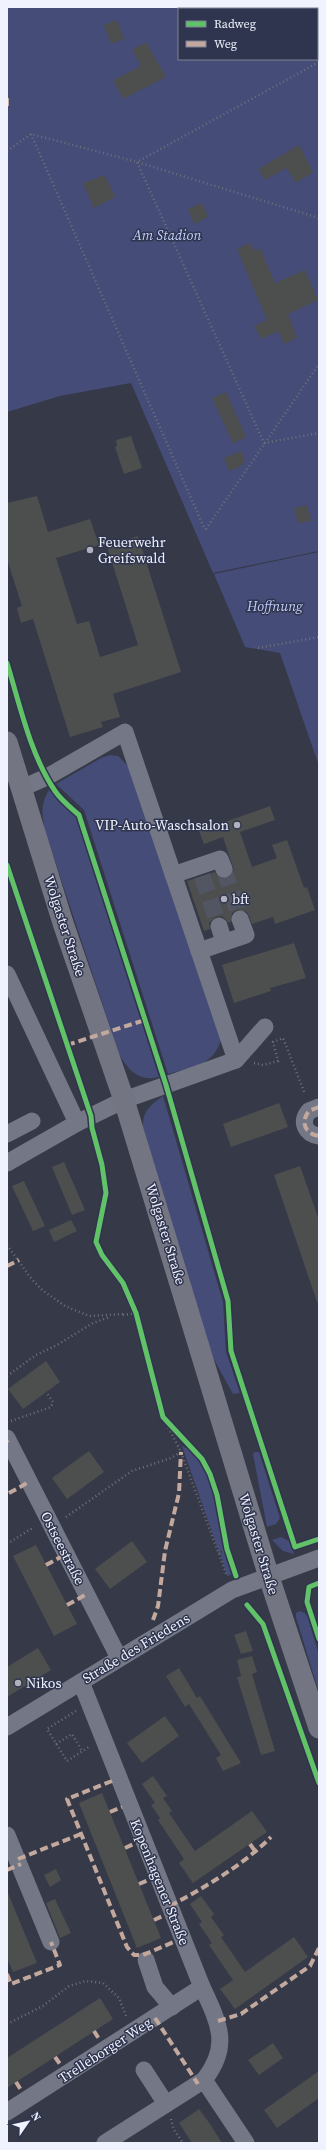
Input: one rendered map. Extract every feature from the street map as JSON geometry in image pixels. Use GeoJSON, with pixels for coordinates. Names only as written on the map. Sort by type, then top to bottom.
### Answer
{"type":"FeatureCollection","features":[{"type":"Feature","properties":{"kind":"main road","name":"Wolgaster Straße"},"geometry":{"type":"LineString","coordinates":[[7,742],[63,923],[124,1100],[269,1576],[319,1728]]}},
{"type":"Feature","properties":{"kind":"street"},"geometry":{"type":"LineString","coordinates":[[22,788],[47,777],[125,732],[136,751],[173,875],[236,1060]]}},
{"type":"Feature","properties":{"kind":"street"},"geometry":{"type":"LineString","coordinates":[[173,875],[200,871],[220,859],[224,869]]}},
{"type":"Feature","properties":{"kind":"street"},"geometry":{"type":"LineString","coordinates":[[199,951],[222,934],[246,935],[240,919]]}},
{"type":"Feature","properties":{"kind":"street"},"geometry":{"type":"LineString","coordinates":[[7,974],[84,1119]]}},
{"type":"Feature","properties":{"kind":"street"},"geometry":{"type":"LineString","coordinates":[[7,1163],[84,1119],[124,1100],[236,1060],[265,1027]]}},
{"type":"Feature","properties":{"kind":"street"},"geometry":{"type":"LineString","coordinates":[[315,1108],[306,1115],[304,1124],[309,1133],[319,1136]]}},
{"type":"Feature","properties":{"kind":"street"},"geometry":{"type":"LineString","coordinates":[[7,1134],[32,1121]]}},
{"type":"Feature","properties":{"kind":"street","name":"Ostseestraße"},"geometry":{"type":"LineString","coordinates":[[7,1438],[119,1658]]}},
{"type":"Feature","properties":{"kind":"street","name":"Straße des Friedens"},"geometry":{"type":"LineString","coordinates":[[7,1727],[232,1590],[319,1558]]}},
{"type":"Feature","properties":{"kind":"street","name":"Kopenhagener Straße"},"geometry":{"type":"LineString","coordinates":[[81,1682],[202,1988],[218,2021],[220,2046],[215,2066],[204,2080]]}},
{"type":"Feature","properties":{"kind":"street"},"geometry":{"type":"LineString","coordinates":[[7,1835],[51,1942]]}},
{"type":"Feature","properties":{"kind":"street"},"geometry":{"type":"LineString","coordinates":[[146,1960],[156,1986],[172,2006]]}},
{"type":"Feature","properties":{"kind":"street","name":"Trelleborger Weg"},"geometry":{"type":"LineString","coordinates":[[7,2112],[202,1988]]}},
{"type":"Feature","properties":{"kind":"street"},"geometry":{"type":"LineString","coordinates":[[144,2070],[167,2104]]}},
{"type":"Feature","properties":{"kind":"street"},"geometry":{"type":"LineString","coordinates":[[115,2140],[204,2080],[246,2143]]}},
{"type":"Feature","properties":{"kind":"path"},"geometry":{"type":"LineString","coordinates":[[213,8],[218,7]]}},
{"type":"Feature","properties":{"kind":"path"},"geometry":{"type":"LineString","coordinates":[[137,162],[319,62]]}},
{"type":"Feature","properties":{"kind":"path"},"geometry":{"type":"LineString","coordinates":[[31,134],[137,162],[319,218]]}},
{"type":"Feature","properties":{"kind":"path"},"geometry":{"type":"LineString","coordinates":[[7,151],[31,134]]}},
{"type":"Feature","properties":{"kind":"path"},"geometry":{"type":"LineString","coordinates":[[31,134],[206,530],[319,364]]}},
{"type":"Feature","properties":{"kind":"path"},"geometry":{"type":"LineString","coordinates":[[137,162],[264,443]]}},
{"type":"Feature","properties":{"kind":"path"},"geometry":{"type":"LineString","coordinates":[[264,443],[319,433]]}},
{"type":"Feature","properties":{"kind":"path"},"geometry":{"type":"LineString","coordinates":[[258,648],[319,637]]}},
{"type":"Feature","properties":{"kind":"path"},"geometry":{"type":"LineString","coordinates":[[7,865],[8,874],[84,1119],[92,1128],[102,1165],[106,1193],[96,1242],[102,1255],[123,1283],[136,1313],[163,1417],[181,1452],[227,1577],[220,1581]]}},
{"type":"Feature","properties":{"kind":"path"},"geometry":{"type":"LineString","coordinates":[[236,1060],[262,1065],[278,1061],[273,1042],[283,1038],[315,1108]]}},
{"type":"Feature","properties":{"kind":"path"},"geometry":{"type":"LineString","coordinates":[[7,1245],[30,1277],[42,1290],[66,1306],[89,1316],[136,1313]]}},
{"type":"Feature","properties":{"kind":"path"},"geometry":{"type":"LineString","coordinates":[[7,1376],[24,1362],[57,1345],[93,1323],[124,1314]]}},
{"type":"Feature","properties":{"kind":"path"},"geometry":{"type":"LineString","coordinates":[[7,1423],[51,1407],[53,1402],[46,1392]]}},
{"type":"Feature","properties":{"kind":"path"},"geometry":{"type":"LineString","coordinates":[[7,1544],[50,1522],[64,1519],[132,1471],[171,1458],[181,1452]]}},
{"type":"Feature","properties":{"kind":"path"},"geometry":{"type":"LineString","coordinates":[[219,1553],[227,1549]]}},
{"type":"Feature","properties":{"kind":"path"},"geometry":{"type":"LineString","coordinates":[[319,1583],[309,1587],[307,1602],[319,1639]]}},
{"type":"Feature","properties":{"kind":"path"},"geometry":{"type":"LineString","coordinates":[[247,1605],[263,1624]]}},
{"type":"Feature","properties":{"kind":"path"},"geometry":{"type":"LineString","coordinates":[[90,1702],[47,1729],[67,1760],[91,1745]]}},
{"type":"Feature","properties":{"kind":"path"},"geometry":{"type":"LineString","coordinates":[[56,1744],[72,1734],[82,1751]]}},
{"type":"Feature","properties":{"kind":"path"},"geometry":{"type":"LineString","coordinates":[[7,2024],[44,2006],[69,1986],[86,1981],[103,1983],[119,1998],[132,2032]]}},
{"type":"Feature","properties":{"kind":"path"},"geometry":{"type":"LineString","coordinates":[[167,2104],[174,2130],[183,2143]]}},
{"type":"Feature","properties":{"kind":"green space","name":"Am Stadion"},"geometry":{"type":"Polygon","coordinates":[[[7,7],[319,7],[319,551],[213,573],[131,383],[60,396],[7,412],[7,7]]]}},
{"type":"Feature","properties":{"kind":"green space","name":"Hoffnung"},"geometry":{"type":"Polygon","coordinates":[[[319,552],[319,766],[280,653],[245,647],[214,574],[319,552]]]}},
{"type":"Feature","properties":{"kind":"green space"},"geometry":{"type":"Polygon","coordinates":[[[110,755],[118,756],[131,769],[221,1040],[217,1049],[207,1061],[193,1067],[168,1074],[84,810],[56,784],[101,758],[110,755]]]}},
{"type":"Feature","properties":{"kind":"green space"},"geometry":{"type":"Polygon","coordinates":[[[49,790],[76,817],[159,1077],[146,1078],[140,1076],[130,1070],[119,1054],[45,831],[42,810],[44,800],[49,790]]]}},
{"type":"Feature","properties":{"kind":"green space"},"geometry":{"type":"Polygon","coordinates":[[[163,1096],[223,1302],[226,1352],[240,1393],[233,1394],[210,1352],[143,1127],[144,1117],[148,1109],[163,1096]]]}},
{"type":"Feature","properties":{"kind":"green space"},"geometry":{"type":"Polygon","coordinates":[[[182,1446],[192,1451],[200,1458],[211,1477],[218,1502],[226,1549],[219,1552],[182,1446]]]}},
{"type":"Feature","properties":{"kind":"green space"},"geometry":{"type":"Polygon","coordinates":[[[255,1452],[259,1452],[280,1518],[276,1524],[267,1527],[253,1454],[255,1452]]]}},
{"type":"Feature","properties":{"kind":"green space"},"geometry":{"type":"Polygon","coordinates":[[[281,1537],[289,1541],[294,1554],[283,1551],[272,1540],[281,1537]]]}},
{"type":"Feature","properties":{"kind":"green space"},"geometry":{"type":"Polygon","coordinates":[[[227,1550],[234,1574],[227,1576],[220,1553],[227,1550]]]}},
{"type":"Feature","properties":{"kind":"green space"},"geometry":{"type":"Polygon","coordinates":[[[300,1611],[305,1613],[308,1618],[319,1655],[319,1693],[296,1617],[296,1613],[300,1611]]]}},
{"type":"Feature","properties":{"kind":"building"},"geometry":{"type":"Polygon","coordinates":[[[117,20],[124,39],[111,44],[104,25],[117,20]]]}},
{"type":"Feature","properties":{"kind":"building"},"geometry":{"type":"Polygon","coordinates":[[[146,42],[166,77],[123,99],[113,80],[141,66],[132,50],[146,42]]]}},
{"type":"Feature","properties":{"kind":"building"},"geometry":{"type":"Polygon","coordinates":[[[299,145],[313,172],[296,183],[286,168],[265,180],[258,169],[299,145]]]}},
{"type":"Feature","properties":{"kind":"building"},"geometry":{"type":"Polygon","coordinates":[[[105,175],[115,197],[94,208],[83,183],[105,175]]]}},
{"type":"Feature","properties":{"kind":"building"},"geometry":{"type":"Polygon","coordinates":[[[202,203],[208,217],[194,224],[188,209],[202,203]]]}},
{"type":"Feature","properties":{"kind":"building"},"geometry":{"type":"Polygon","coordinates":[[[250,243],[254,251],[260,248],[275,283],[305,270],[318,300],[288,314],[297,338],[284,344],[279,331],[261,339],[254,326],[267,320],[237,249],[250,243]]]}},
{"type":"Feature","properties":{"kind":"building"},"geometry":{"type":"Polygon","coordinates":[[[226,392],[246,437],[233,443],[212,398],[226,392]]]}},
{"type":"Feature","properties":{"kind":"building"},"geometry":{"type":"Polygon","coordinates":[[[131,436],[142,468],[124,474],[115,447],[117,446],[116,440],[131,436]]]}},
{"type":"Feature","properties":{"kind":"building"},"geometry":{"type":"Polygon","coordinates":[[[241,451],[245,460],[241,466],[229,471],[224,458],[241,451]]]}},
{"type":"Feature","properties":{"kind":"building"},"geometry":{"type":"Polygon","coordinates":[[[37,496],[48,532],[90,519],[99,545],[56,558],[77,624],[89,621],[100,657],[138,645],[107,546],[138,536],[181,672],[113,694],[120,717],[101,722],[103,727],[70,737],[33,619],[21,623],[17,608],[22,606],[7,559],[7,503],[37,496]]]}},
{"type":"Feature","properties":{"kind":"building"},"geometry":{"type":"Polygon","coordinates":[[[307,505],[311,521],[298,523],[294,508],[307,505]]]}},
{"type":"Feature","properties":{"kind":"building"},"geometry":{"type":"Polygon","coordinates":[[[270,806],[275,820],[240,832],[252,867],[277,858],[272,845],[287,840],[304,888],[307,887],[315,910],[275,924],[273,917],[252,924],[247,912],[237,910],[232,913],[231,922],[229,923],[222,916],[216,917],[209,923],[210,929],[204,931],[187,881],[215,872],[218,877],[227,878],[232,875],[234,870],[223,837],[204,844],[199,831],[270,806]]]}},
{"type":"Feature","properties":{"kind":"building"},"geometry":{"type":"Polygon","coordinates":[[[294,943],[306,978],[270,988],[271,991],[234,1003],[222,965],[294,943]]]}},
{"type":"Feature","properties":{"kind":"building"},"geometry":{"type":"Polygon","coordinates":[[[279,1103],[288,1127],[231,1147],[223,1124],[279,1103]]]}},
{"type":"Feature","properties":{"kind":"building"},"geometry":{"type":"Polygon","coordinates":[[[64,1162],[85,1210],[72,1215],[52,1167],[64,1162]]]}},
{"type":"Feature","properties":{"kind":"building"},"geometry":{"type":"Polygon","coordinates":[[[300,1166],[319,1220],[319,1301],[317,1302],[274,1175],[300,1166]]]}},
{"type":"Feature","properties":{"kind":"building"},"geometry":{"type":"Polygon","coordinates":[[[24,1181],[45,1226],[33,1231],[12,1186],[24,1181]]]}},
{"type":"Feature","properties":{"kind":"building"},"geometry":{"type":"Polygon","coordinates":[[[71,1220],[77,1231],[54,1242],[49,1230],[71,1220]]]}},
{"type":"Feature","properties":{"kind":"building"},"geometry":{"type":"Polygon","coordinates":[[[46,1361],[60,1382],[23,1409],[8,1389],[46,1361]]]}},
{"type":"Feature","properties":{"kind":"building"},"geometry":{"type":"Polygon","coordinates":[[[89,1451],[104,1472],[67,1499],[52,1478],[89,1451]]]}},
{"type":"Feature","properties":{"kind":"building"},"geometry":{"type":"Polygon","coordinates":[[[132,1541],[147,1562],[110,1589],[95,1569],[132,1541]]]}},
{"type":"Feature","properties":{"kind":"building"},"geometry":{"type":"Polygon","coordinates":[[[36,1545],[77,1624],[54,1636],[13,1556],[36,1545]]]}},
{"type":"Feature","properties":{"kind":"building"},"geometry":{"type":"Polygon","coordinates":[[[246,1631],[253,1651],[241,1654],[234,1635],[246,1631]]]}},
{"type":"Feature","properties":{"kind":"building","name":"Nikos"},"geometry":{"type":"Polygon","coordinates":[[[38,1648],[51,1670],[7,1697],[7,1667],[38,1648]]]}},
{"type":"Feature","properties":{"kind":"building"},"geometry":{"type":"Polygon","coordinates":[[[252,1656],[257,1672],[252,1674],[275,1751],[261,1755],[237,1677],[241,1676],[237,1660],[252,1656]]]}},
{"type":"Feature","properties":{"kind":"building"},"geometry":{"type":"Polygon","coordinates":[[[179,1668],[197,1698],[200,1696],[241,1763],[223,1771],[216,1758],[221,1755],[189,1704],[185,1707],[166,1676],[179,1668]]]}},
{"type":"Feature","properties":{"kind":"building"},"geometry":{"type":"Polygon","coordinates":[[[165,1716],[179,1736],[142,1763],[127,1743],[165,1716]]]}},
{"type":"Feature","properties":{"kind":"building"},"geometry":{"type":"Polygon","coordinates":[[[153,1776],[167,1796],[163,1798],[172,1811],[169,1813],[195,1851],[252,1811],[267,1832],[193,1883],[179,1863],[184,1859],[158,1820],[160,1818],[151,1805],[155,1803],[142,1784],[153,1776]]]}},
{"type":"Feature","properties":{"kind":"building"},"geometry":{"type":"Polygon","coordinates":[[[102,1793],[161,1938],[137,1948],[79,1803],[102,1793]]]}},
{"type":"Feature","properties":{"kind":"building"},"geometry":{"type":"Polygon","coordinates":[[[56,1869],[61,1880],[50,1887],[44,1875],[56,1869]]]}},
{"type":"Feature","properties":{"kind":"building"},"geometry":{"type":"Polygon","coordinates":[[[7,1891],[37,1963],[13,1972],[7,1958],[7,1891]]]}},
{"type":"Feature","properties":{"kind":"building"},"geometry":{"type":"Polygon","coordinates":[[[201,1896],[214,1914],[211,1917],[224,1935],[221,1937],[245,1972],[294,1937],[308,1957],[235,2009],[220,1989],[233,1980],[209,1945],[212,1943],[199,1924],[202,1922],[190,1904],[201,1896]]]}},
{"type":"Feature","properties":{"kind":"building"},"geometry":{"type":"Polygon","coordinates":[[[55,1899],[71,1933],[60,1938],[46,1903],[55,1899]]]}},
{"type":"Feature","properties":{"kind":"building"},"geometry":{"type":"Polygon","coordinates":[[[100,1998],[113,2019],[7,2088],[7,2058],[100,1998]]]}},
{"type":"Feature","properties":{"kind":"building"},"geometry":{"type":"Polygon","coordinates":[[[273,2043],[283,2058],[259,2075],[248,2060],[273,2043]]]}},
{"type":"Feature","properties":{"kind":"building"},"geometry":{"type":"Polygon","coordinates":[[[319,2071],[319,2098],[277,2128],[264,2110],[319,2071]]]}},
{"type":"Feature","properties":{"kind":"building"},"geometry":{"type":"Polygon","coordinates":[[[199,2109],[222,2143],[192,2143],[179,2123],[199,2109]]]}},
{"type":"Feature","properties":{"kind":"tunnel"},"geometry":{"type":"LineString","coordinates":[[224,869],[240,919]]}},
{"type":"Feature","properties":{"kind":"tunnel"},"geometry":{"type":"LineString","coordinates":[[202,876],[219,926]]}},
{"type":"Feature","properties":{"kind":"marked path"},"geometry":{"type":"LineString","coordinates":[[7,98],[7,106]]}},
{"type":"Feature","properties":{"kind":"marked path"},"geometry":{"type":"LineString","coordinates":[[67,1045],[145,1020]]}},
{"type":"Feature","properties":{"kind":"marked path"},"geometry":{"type":"LineString","coordinates":[[319,1107],[309,1111],[305,1119],[305,1127],[307,1130],[310,1133],[319,1136]]}},
{"type":"Feature","properties":{"kind":"marked path"},"geometry":{"type":"LineString","coordinates":[[7,1266],[19,1260]]}},
{"type":"Feature","properties":{"kind":"marked path"},"geometry":{"type":"LineString","coordinates":[[153,1620],[158,1606],[165,1551],[179,1493],[181,1452]]}},
{"type":"Feature","properties":{"kind":"marked path"},"geometry":{"type":"LineString","coordinates":[[9,1493],[29,1482]]}},
{"type":"Feature","properties":{"kind":"marked path"},"geometry":{"type":"LineString","coordinates":[[46,1565],[66,1554]]}},
{"type":"Feature","properties":{"kind":"marked path"},"geometry":{"type":"LineString","coordinates":[[67,1605],[87,1594]]}},
{"type":"Feature","properties":{"kind":"marked path"},"geometry":{"type":"LineString","coordinates":[[112,1781],[67,1799],[127,1947],[134,1955],[143,1955],[176,1941]]}},
{"type":"Feature","properties":{"kind":"marked path"},"geometry":{"type":"LineString","coordinates":[[110,1812],[122,1807]]}},
{"type":"Feature","properties":{"kind":"marked path"},"geometry":{"type":"LineString","coordinates":[[18,1859],[81,1834]]}},
{"type":"Feature","properties":{"kind":"marked path"},"geometry":{"type":"LineString","coordinates":[[170,1906],[236,1867],[271,1837]]}},
{"type":"Feature","properties":{"kind":"marked path"},"geometry":{"type":"LineString","coordinates":[[125,1848],[136,1843]]}},
{"type":"Feature","properties":{"kind":"marked path"},"geometry":{"type":"LineString","coordinates":[[250,1844],[255,1851]]}},
{"type":"Feature","properties":{"kind":"marked path"},"geometry":{"type":"LineString","coordinates":[[7,1870],[21,1864]]}},
{"type":"Feature","properties":{"kind":"marked path"},"geometry":{"type":"LineString","coordinates":[[139,1884],[151,1879]]}},
{"type":"Feature","properties":{"kind":"marked path"},"geometry":{"type":"LineString","coordinates":[[154,1920],[165,1915]]}},
{"type":"Feature","properties":{"kind":"marked path"},"geometry":{"type":"LineString","coordinates":[[7,1974],[11,1984],[60,1965],[51,1942]]}},
{"type":"Feature","properties":{"kind":"marked path"},"geometry":{"type":"LineString","coordinates":[[218,2021],[241,2014],[310,1966],[319,1948]]}},
{"type":"Feature","properties":{"kind":"marked path"},"geometry":{"type":"LineString","coordinates":[[155,2018],[198,2084]]}},
{"type":"Feature","properties":{"kind":"marked path"},"geometry":{"type":"LineString","coordinates":[[94,2031],[99,2039]]}},
{"type":"Feature","properties":{"kind":"marked path"},"geometry":{"type":"LineString","coordinates":[[55,2057],[60,2064]]}},
{"type":"Feature","properties":{"kind":"marked path"},"geometry":{"type":"LineString","coordinates":[[16,2082],[21,2090]]}},
{"type":"Feature","properties":{"kind":"cycle path"},"geometry":{"type":"LineString","coordinates":[[7,663],[26,729],[46,777],[57,794],[79,815],[166,1085],[228,1301],[231,1351],[295,1547],[319,1539]]}},
{"type":"Feature","properties":{"kind":"cycle path"},"geometry":{"type":"LineString","coordinates":[[7,865],[91,1116],[92,1128],[102,1165],[106,1193],[96,1242],[102,1255],[123,1283],[136,1313],[163,1417],[202,1459],[210,1474],[217,1495],[227,1549],[236,1576]]}},
{"type":"Feature","properties":{"kind":"cycle path"},"geometry":{"type":"LineString","coordinates":[[319,1583],[309,1587],[307,1602],[319,1639]]}},
{"type":"Feature","properties":{"kind":"cycle path"},"geometry":{"type":"LineString","coordinates":[[247,1605],[263,1624],[319,1783]]}},
{"type":"Feature","properties":{"kind":"place","name":"Feuerwehr Greifswald"},"geometry":{"type":"Point","coordinates":[90,550]}},
{"type":"Feature","properties":{"kind":"place","name":"VIP-Auto-Waschsalon"},"geometry":{"type":"Point","coordinates":[237,825]}},
{"type":"Feature","properties":{"kind":"place","name":"bft"},"geometry":{"type":"Point","coordinates":[224,899]}},
{"type":"Feature","properties":{"kind":"place","name":"Nikos"},"geometry":{"type":"Point","coordinates":[18,1683]}}]}
